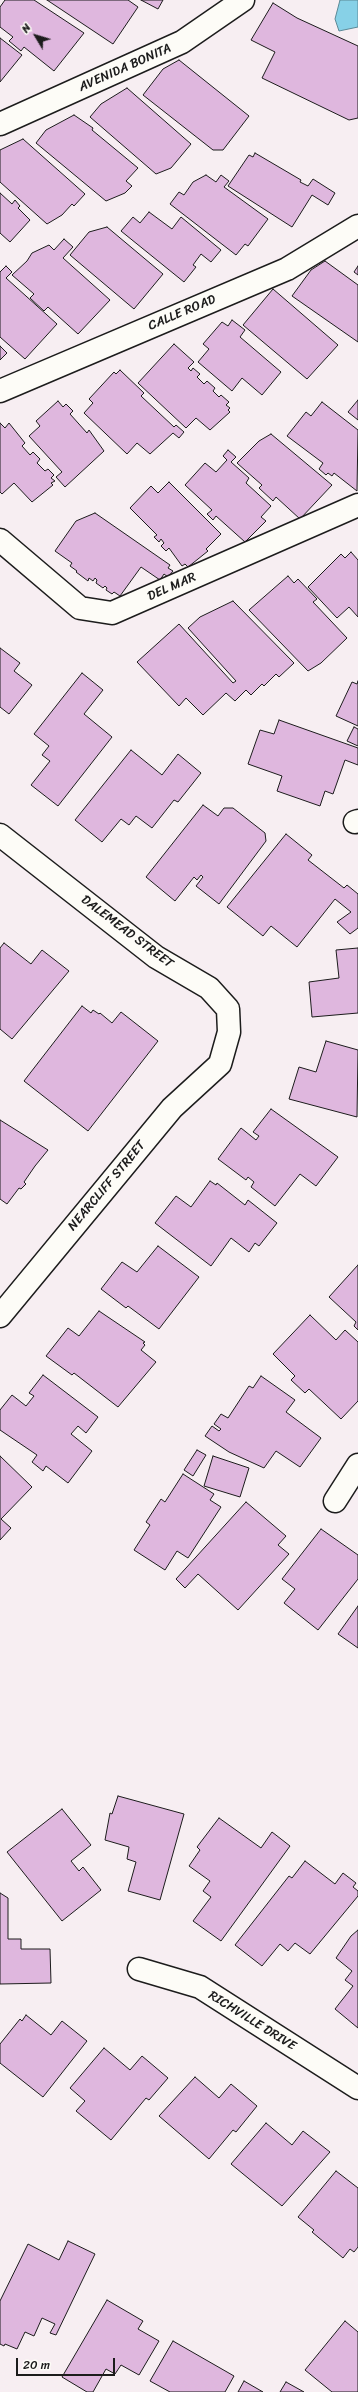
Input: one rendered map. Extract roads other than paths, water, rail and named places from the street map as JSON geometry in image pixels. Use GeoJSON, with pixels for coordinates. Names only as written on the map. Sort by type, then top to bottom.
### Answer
{"type":"FeatureCollection","features":[{"type":"Feature","properties":{"kind":"street","name":"AVENIDA BONITA"},"geometry":{"type":"LineString","coordinates":[[0,124],[182,42],[243,0]]}},
{"type":"Feature","properties":{"kind":"street","name":"CALLE ROAD"},"geometry":{"type":"LineString","coordinates":[[0,391],[287,268],[358,226]]}},
{"type":"Feature","properties":{"kind":"street","name":"DEL MAR"},"geometry":{"type":"LineString","coordinates":[[0,540],[80,608],[112,613],[358,505]]}},
{"type":"Feature","properties":{"kind":"street","name":"DALEMEAD STREET"},"geometry":{"type":"LineString","coordinates":[[0,835],[156,957],[209,988],[228,1010],[229,1032],[220,1064]]}},
{"type":"Feature","properties":{"kind":"street","name":"NEARCLIFF STREET"},"geometry":{"type":"LineString","coordinates":[[0,1316],[172,1108],[220,1064]]}},
{"type":"Feature","properties":{"kind":"street"},"geometry":{"type":"LineString","coordinates":[[335,1501],[358,1465]]}},
{"type":"Feature","properties":{"kind":"street","name":"RICHVILLE DRIVE"},"geometry":{"type":"LineString","coordinates":[[139,1969],[200,1988],[358,2088]]}},
{"type":"Feature","properties":{"kind":"water"},"geometry":{"type":"Polygon","coordinates":[[[340,0],[358,0],[358,27],[339,31],[335,19],[340,0]]]}}]}
